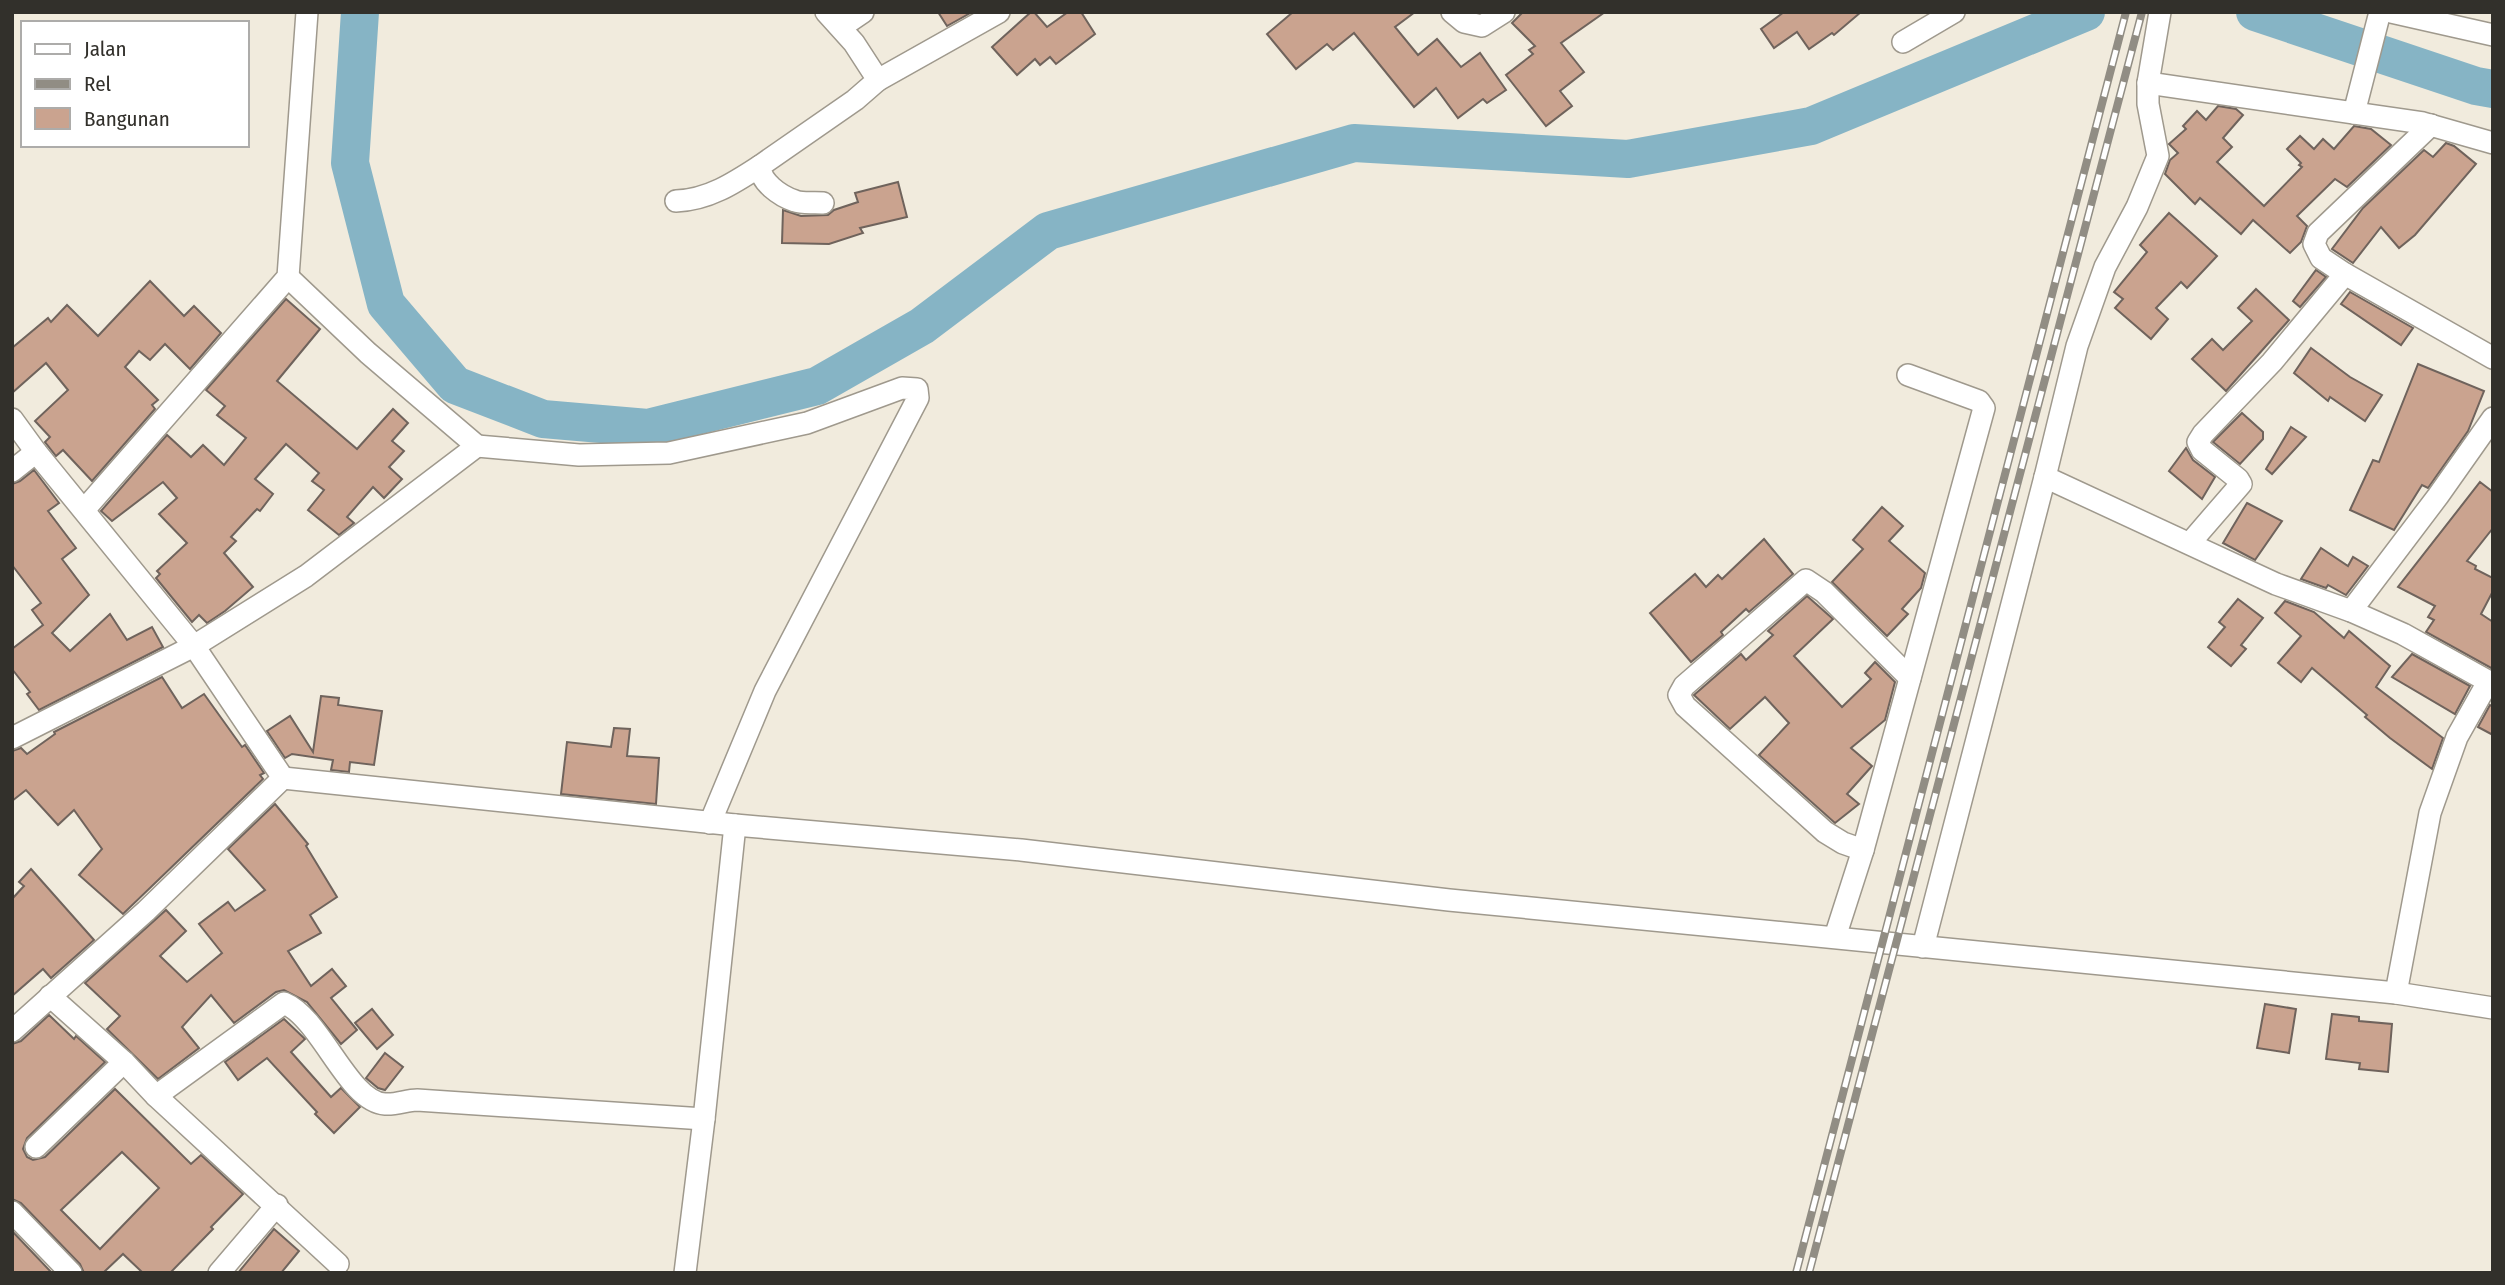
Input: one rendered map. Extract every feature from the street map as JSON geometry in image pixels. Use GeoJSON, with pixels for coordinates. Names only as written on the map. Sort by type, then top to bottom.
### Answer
{"type":"FeatureCollection","features":[{"type":"Feature","properties":{"kind":"street"},"geometry":{"type":"LineString","coordinates":[[84,510],[288,277],[307,12]]}},
{"type":"Feature","properties":{"kind":"street"},"geometry":{"type":"LineString","coordinates":[[863,12],[834,20],[878,80]]}},
{"type":"Feature","properties":{"kind":"street"},"geometry":{"type":"LineString","coordinates":[[676,201],[696,200],[737,181],[855,100],[878,80],[999,12]]}},
{"type":"Feature","properties":{"kind":"street"},"geometry":{"type":"LineString","coordinates":[[1452,12],[1464,22],[1482,26],[1504,12]]}},
{"type":"Feature","properties":{"kind":"street"},"geometry":{"type":"LineString","coordinates":[[1903,42],[1954,12]]}},
{"type":"Feature","properties":{"kind":"street"},"geometry":{"type":"LineString","coordinates":[[2355,109],[2384,14],[2493,35]]}},
{"type":"Feature","properties":{"kind":"street"},"geometry":{"type":"LineString","coordinates":[[1923,947],[2077,346],[2105,267],[2137,207],[2158,156],[2148,104],[2148,83],[2158,18]]}},
{"type":"Feature","properties":{"kind":"street"},"geometry":{"type":"LineString","coordinates":[[2148,83],[2355,109],[2431,125],[2493,143]]}},
{"type":"Feature","properties":{"kind":"street"},"geometry":{"type":"LineString","coordinates":[[2431,125],[2318,233],[2314,244],[2321,258],[2345,274],[2493,358]]}},
{"type":"Feature","properties":{"kind":"street"},"geometry":{"type":"LineString","coordinates":[[760,166],[764,180],[780,193],[796,201],[823,203]]}},
{"type":"Feature","properties":{"kind":"street"},"geometry":{"type":"LineString","coordinates":[[2190,543],[2241,484],[2202,450],[2198,442],[2272,362],[2345,274]]}},
{"type":"Feature","properties":{"kind":"street"},"geometry":{"type":"LineString","coordinates":[[288,277],[369,353],[477,446],[579,455],[669,453],[807,424],[902,388],[917,389],[918,398],[765,691],[710,823]]}},
{"type":"Feature","properties":{"kind":"street"},"geometry":{"type":"LineString","coordinates":[[1835,937],[1863,850],[1964,486],[1983,408],[1979,401],[1908,375]]}},
{"type":"Feature","properties":{"kind":"street"},"geometry":{"type":"LineString","coordinates":[[2351,611],[2493,418]]}},
{"type":"Feature","properties":{"kind":"street"},"geometry":{"type":"LineString","coordinates":[[12,419],[194,646],[283,778],[710,823],[1021,850],[1449,900],[2396,993],[2493,1008]]}},
{"type":"Feature","properties":{"kind":"street"},"geometry":{"type":"LineString","coordinates":[[12,738],[194,646],[306,576],[477,446]]}},
{"type":"Feature","properties":{"kind":"street"},"geometry":{"type":"LineString","coordinates":[[12,471],[36,452]]}},
{"type":"Feature","properties":{"kind":"street"},"geometry":{"type":"LineString","coordinates":[[2045,477],[2276,584],[2351,611],[2403,634],[2490,683],[2457,737],[2430,813],[2396,993]]}},
{"type":"Feature","properties":{"kind":"street"},"geometry":{"type":"LineString","coordinates":[[1863,850],[1843,843],[1825,832],[1685,706],[1679,695],[1684,685],[1806,580],[1824,592],[1910,678]]}},
{"type":"Feature","properties":{"kind":"street"},"geometry":{"type":"LineString","coordinates":[[12,1031],[146,911],[283,778]]}},
{"type":"Feature","properties":{"kind":"street"},"geometry":{"type":"LineString","coordinates":[[685,1273],[704,1119],[734,825]]}},
{"type":"Feature","properties":{"kind":"street"},"geometry":{"type":"LineString","coordinates":[[50,996],[338,1264]]}},
{"type":"Feature","properties":{"kind":"street"},"geometry":{"type":"LineString","coordinates":[[156,1096],[284,1003],[304,1020],[338,1061],[356,1088],[368,1099],[386,1104],[410,1100],[704,1119]]}},
{"type":"Feature","properties":{"kind":"street"},"geometry":{"type":"LineString","coordinates":[[37,1147],[124,1062]]}},
{"type":"Feature","properties":{"kind":"street"},"geometry":{"type":"LineString","coordinates":[[219,1273],[277,1205]]}},
{"type":"Feature","properties":{"kind":"street"},"geometry":{"type":"LineString","coordinates":[[12,1212],[71,1273]]}},
{"type":"Feature","properties":{"kind":"building"},"geometry":{"type":"Polygon","coordinates":[[[938,12],[972,12],[947,26],[938,12]]]}},
{"type":"Feature","properties":{"kind":"building"},"geometry":{"type":"Polygon","coordinates":[[[1031,12],[1047,27],[1068,12],[1081,12],[1095,34],[1056,64],[1050,57],[1040,65],[1035,59],[1017,75],[992,47],[1031,12]]]}},
{"type":"Feature","properties":{"kind":"building"},"geometry":{"type":"Polygon","coordinates":[[[1293,12],[1415,12],[1395,27],[1418,55],[1437,39],[1461,67],[1480,53],[1506,90],[1487,103],[1483,99],[1458,118],[1436,88],[1414,107],[1354,33],[1333,50],[1327,44],[1296,69],[1267,34],[1293,12]]]}},
{"type":"Feature","properties":{"kind":"building"},"geometry":{"type":"Polygon","coordinates":[[[1523,12],[1605,12],[1561,43],[1584,72],[1560,91],[1572,106],[1546,126],[1506,75],[1533,54],[1529,50],[1535,46],[1512,23],[1523,12]]]}},
{"type":"Feature","properties":{"kind":"building"},"geometry":{"type":"Polygon","coordinates":[[[1784,12],[1861,12],[1834,35],[1832,33],[1809,49],[1797,32],[1774,48],[1761,29],[1784,12]]]}},
{"type":"Feature","properties":{"kind":"building"},"geometry":{"type":"Polygon","coordinates":[[[2218,106],[2236,109],[2243,115],[2223,138],[2232,147],[2217,162],[2264,206],[2302,167],[2287,149],[2300,136],[2314,149],[2323,139],[2334,149],[2354,126],[2371,129],[2391,145],[2347,187],[2335,179],[2297,216],[2307,226],[2301,242],[2290,253],[2253,220],[2241,234],[2200,198],[2195,204],[2165,174],[2170,160],[2178,153],[2169,144],[2186,129],[2183,126],[2197,111],[2206,120],[2218,106]]]}},
{"type":"Feature","properties":{"kind":"building"},"geometry":{"type":"Polygon","coordinates":[[[2446,143],[2454,146],[2476,164],[2415,235],[2399,248],[2381,227],[2353,263],[2332,249],[2363,208],[2424,150],[2433,157],[2446,143]]]}},
{"type":"Feature","properties":{"kind":"building"},"geometry":{"type":"Polygon","coordinates":[[[898,182],[907,217],[860,228],[863,233],[829,244],[782,243],[783,210],[801,216],[828,215],[834,210],[858,202],[855,193],[898,182]]]}},
{"type":"Feature","properties":{"kind":"building"},"geometry":{"type":"Polygon","coordinates":[[[2169,213],[2217,256],[2187,288],[2181,282],[2156,308],[2168,319],[2151,339],[2115,308],[2123,299],[2114,292],[2147,252],[2140,245],[2169,213]]]}},
{"type":"Feature","properties":{"kind":"building"},"geometry":{"type":"Polygon","coordinates":[[[2316,270],[2326,277],[2300,307],[2293,301],[2316,270]]]}},
{"type":"Feature","properties":{"kind":"building"},"geometry":{"type":"Polygon","coordinates":[[[150,281],[184,316],[194,306],[221,333],[190,369],[165,344],[150,360],[139,351],[125,367],[158,400],[152,405],[155,409],[92,481],[63,450],[56,456],[45,442],[50,437],[35,421],[68,390],[46,363],[12,393],[12,348],[48,318],[51,322],[67,305],[98,336],[150,281]]]}},
{"type":"Feature","properties":{"kind":"building"},"geometry":{"type":"Polygon","coordinates":[[[2256,289],[2289,320],[2226,391],[2192,359],[2212,339],[2223,350],[2252,321],[2238,308],[2256,289]]]}},
{"type":"Feature","properties":{"kind":"building"},"geometry":{"type":"Polygon","coordinates":[[[2350,292],[2413,328],[2401,345],[2341,304],[2350,292]]]}},
{"type":"Feature","properties":{"kind":"building"},"geometry":{"type":"Polygon","coordinates":[[[286,299],[320,329],[277,381],[357,449],[393,409],[408,423],[392,441],[404,451],[389,467],[402,479],[384,498],[373,487],[347,517],[354,523],[339,535],[308,510],[324,490],[312,481],[319,473],[286,444],[255,479],[273,494],[260,511],[257,509],[231,537],[236,541],[224,553],[253,587],[207,623],[199,615],[192,622],[156,578],[160,574],[157,571],[187,543],[159,514],[177,498],[163,482],[112,521],[101,511],[167,435],[191,457],[203,445],[224,465],[246,438],[217,415],[225,406],[206,390],[286,299]]]}},
{"type":"Feature","properties":{"kind":"building"},"geometry":{"type":"Polygon","coordinates":[[[2311,348],[2350,377],[2382,395],[2365,421],[2330,397],[2328,401],[2294,373],[2311,348]]]}},
{"type":"Feature","properties":{"kind":"building"},"geometry":{"type":"Polygon","coordinates":[[[2418,364],[2484,391],[2468,431],[2428,488],[2422,485],[2394,530],[2350,510],[2373,460],[2379,462],[2418,364]]]}},
{"type":"Feature","properties":{"kind":"building"},"geometry":{"type":"Polygon","coordinates":[[[2242,413],[2263,432],[2263,439],[2240,464],[2213,442],[2242,413]]]}},
{"type":"Feature","properties":{"kind":"building"},"geometry":{"type":"Polygon","coordinates":[[[2291,427],[2306,437],[2272,474],[2266,469],[2291,427]]]}},
{"type":"Feature","properties":{"kind":"building"},"geometry":{"type":"Polygon","coordinates":[[[2186,448],[2193,460],[2215,477],[2202,499],[2169,471],[2186,448]]]}},
{"type":"Feature","properties":{"kind":"building"},"geometry":{"type":"Polygon","coordinates":[[[34,470],[59,503],[48,511],[76,548],[62,559],[89,595],[52,633],[70,651],[110,614],[127,640],[152,627],[163,647],[39,710],[27,694],[30,692],[12,669],[12,649],[43,625],[32,610],[41,603],[12,565],[12,484],[34,470]]]}},
{"type":"Feature","properties":{"kind":"building"},"geometry":{"type":"Polygon","coordinates":[[[2480,482],[2493,492],[2493,528],[2467,561],[2476,566],[2475,569],[2493,578],[2493,591],[2481,614],[2493,622],[2493,669],[2426,632],[2434,620],[2428,617],[2435,606],[2398,587],[2480,482]]]}},
{"type":"Feature","properties":{"kind":"building"},"geometry":{"type":"Polygon","coordinates":[[[2247,503],[2282,521],[2255,560],[2223,543],[2247,503]]]}},
{"type":"Feature","properties":{"kind":"building"},"geometry":{"type":"Polygon","coordinates":[[[1882,507],[1903,526],[1889,541],[1925,573],[1921,588],[1902,609],[1908,614],[1887,636],[1832,582],[1863,549],[1853,540],[1882,507]]]}},
{"type":"Feature","properties":{"kind":"building"},"geometry":{"type":"Polygon","coordinates":[[[1764,539],[1793,574],[1749,612],[1746,609],[1721,632],[1723,635],[1691,662],[1650,613],[1695,574],[1706,587],[1718,575],[1722,579],[1764,539]]]}},
{"type":"Feature","properties":{"kind":"building"},"geometry":{"type":"Polygon","coordinates":[[[2321,548],[2348,566],[2353,557],[2368,566],[2346,595],[2328,585],[2326,588],[2301,579],[2321,548]]]}},
{"type":"Feature","properties":{"kind":"building"},"geometry":{"type":"Polygon","coordinates":[[[1807,596],[1833,619],[1794,656],[1842,707],[1871,679],[1865,673],[1875,662],[1895,682],[1885,720],[1851,748],[1872,766],[1847,794],[1859,804],[1835,823],[1759,755],[1789,723],[1765,697],[1730,729],[1694,695],[1741,654],[1746,660],[1773,635],[1768,631],[1807,596]]]}},
{"type":"Feature","properties":{"kind":"building"},"geometry":{"type":"Polygon","coordinates":[[[2238,599],[2263,618],[2241,645],[2246,649],[2231,666],[2208,647],[2225,627],[2219,622],[2238,599]]]}},
{"type":"Feature","properties":{"kind":"building"},"geometry":{"type":"Polygon","coordinates":[[[2285,601],[2314,612],[2344,638],[2349,631],[2390,666],[2376,687],[2443,738],[2432,769],[2365,717],[2367,715],[2312,668],[2301,682],[2278,663],[2301,636],[2275,613],[2285,601]]]}},
{"type":"Feature","properties":{"kind":"building"},"geometry":{"type":"Polygon","coordinates":[[[2412,654],[2470,686],[2455,714],[2392,677],[2412,654]]]}},
{"type":"Feature","properties":{"kind":"building"},"geometry":{"type":"Polygon","coordinates":[[[162,677],[182,708],[204,694],[264,773],[260,775],[263,779],[123,914],[79,875],[102,849],[74,810],[58,825],[26,790],[12,801],[12,751],[21,748],[27,754],[55,734],[54,732],[162,677]]]}},
{"type":"Feature","properties":{"kind":"building"},"geometry":{"type":"Polygon","coordinates":[[[321,696],[339,698],[338,705],[382,711],[374,765],[350,762],[349,772],[331,770],[333,760],[292,754],[285,758],[267,731],[290,716],[313,752],[321,696]]]}},
{"type":"Feature","properties":{"kind":"building"},"geometry":{"type":"Polygon","coordinates":[[[2490,705],[2493,707],[2493,735],[2478,727],[2490,705]]]}},
{"type":"Feature","properties":{"kind":"building"},"geometry":{"type":"Polygon","coordinates":[[[614,728],[630,729],[627,756],[659,758],[656,804],[561,794],[567,742],[611,747],[614,728]]]}},
{"type":"Feature","properties":{"kind":"building"},"geometry":{"type":"Polygon","coordinates":[[[275,804],[308,844],[306,846],[337,897],[310,915],[321,933],[288,951],[311,986],[332,969],[346,986],[331,998],[357,1030],[341,1044],[307,1002],[284,990],[276,992],[234,1023],[211,995],[182,1027],[199,1048],[158,1079],[107,1029],[120,1016],[85,983],[166,910],[186,931],[160,956],[187,982],[222,953],[199,924],[228,902],[235,911],[265,890],[228,849],[275,804]]]}},
{"type":"Feature","properties":{"kind":"building"},"geometry":{"type":"Polygon","coordinates":[[[31,869],[94,940],[51,978],[43,969],[12,996],[12,899],[24,886],[19,882],[31,869]]]}},
{"type":"Feature","properties":{"kind":"building"},"geometry":{"type":"Polygon","coordinates":[[[2265,1004],[2296,1009],[2289,1053],[2257,1048],[2265,1004]]]}},
{"type":"Feature","properties":{"kind":"building"},"geometry":{"type":"Polygon","coordinates":[[[372,1009],[393,1035],[377,1049],[355,1023],[372,1009]]]}},
{"type":"Feature","properties":{"kind":"building"},"geometry":{"type":"Polygon","coordinates":[[[2332,1014],[2359,1017],[2359,1021],[2392,1024],[2388,1072],[2359,1069],[2360,1063],[2326,1059],[2332,1014]]]}},
{"type":"Feature","properties":{"kind":"building"},"geometry":{"type":"Polygon","coordinates":[[[49,1015],[74,1039],[76,1036],[105,1062],[27,1138],[23,1149],[27,1157],[33,1160],[45,1157],[115,1089],[191,1164],[201,1155],[243,1194],[170,1273],[143,1273],[123,1254],[103,1273],[84,1273],[80,1264],[21,1203],[12,1199],[12,1044],[21,1041],[49,1015]],[[122,1152],[61,1210],[100,1249],[159,1188],[122,1152]]]}},
{"type":"Feature","properties":{"kind":"building"},"geometry":{"type":"Polygon","coordinates":[[[284,1019],[305,1039],[291,1052],[331,1097],[341,1088],[360,1107],[334,1133],[267,1058],[238,1080],[225,1062],[284,1019]]]}},
{"type":"Feature","properties":{"kind":"building"},"geometry":{"type":"Polygon","coordinates":[[[385,1053],[403,1067],[385,1090],[366,1078],[385,1053]]]}},
{"type":"Feature","properties":{"kind":"building"},"geometry":{"type":"Polygon","coordinates":[[[274,1229],[299,1251],[281,1273],[238,1273],[274,1229]]]}},
{"type":"Feature","properties":{"kind":"building"},"geometry":{"type":"Polygon","coordinates":[[[12,1231],[52,1273],[12,1273],[12,1231]]]}},
{"type":"Feature","properties":{"kind":"waterway"},"geometry":{"type":"LineString","coordinates":[[360,12],[350,163],[386,304],[455,385],[543,419],[648,428],[817,386],[922,326],[1048,231],[1354,143],[1628,159],[1811,126],[2086,12]]}},
{"type":"Feature","properties":{"kind":"waterway"},"geometry":{"type":"LineString","coordinates":[[2255,12],[2476,86],[2493,89]]}},
{"type":"Feature","properties":{"kind":"railway"},"geometry":{"type":"LineString","coordinates":[[1796,1273],[2126,12]]}},
{"type":"Feature","properties":{"kind":"railway"},"geometry":{"type":"LineString","coordinates":[[1809,1273],[2142,12]]}}]}
